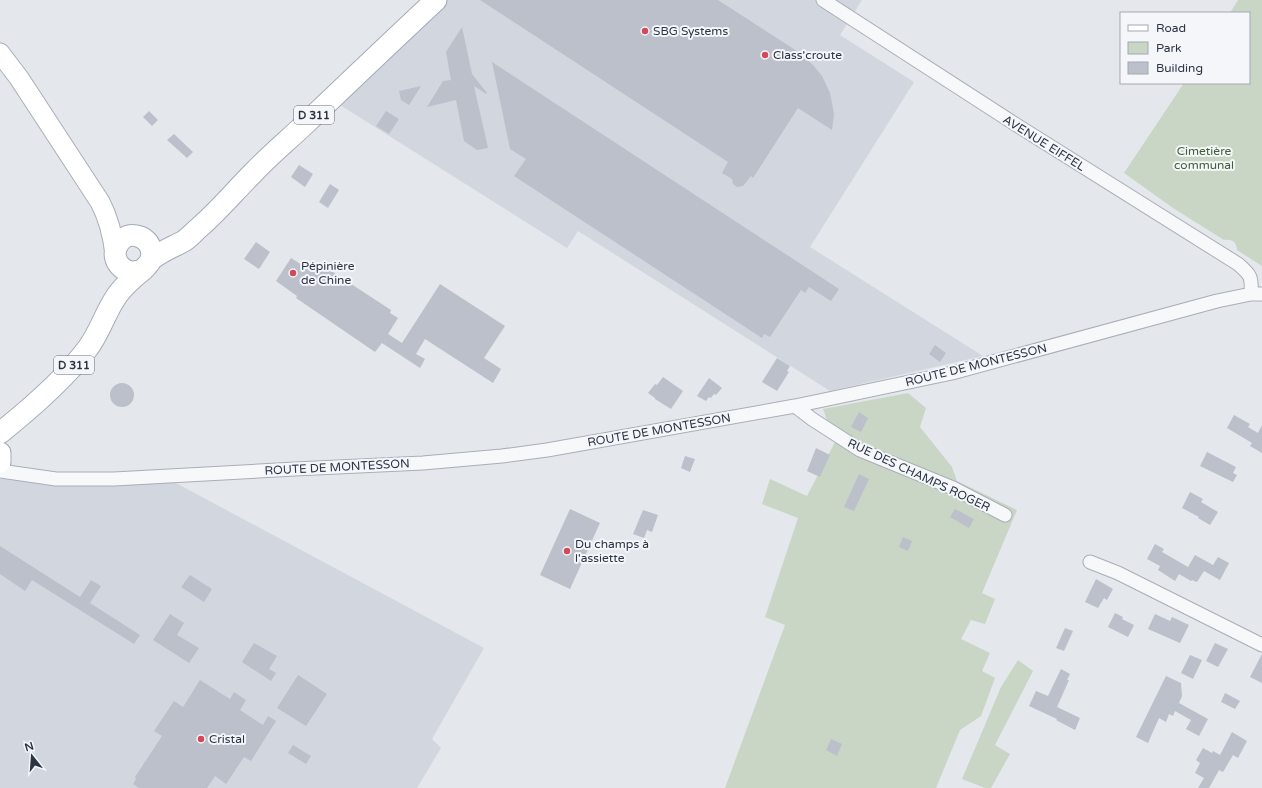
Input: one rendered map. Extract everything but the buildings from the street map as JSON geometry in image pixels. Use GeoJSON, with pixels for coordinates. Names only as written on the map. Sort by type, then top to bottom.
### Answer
{"type":"FeatureCollection","features":[{"type":"Feature","properties":{"kind":"main road","name":"D 311"},"geometry":{"type":"LineString","coordinates":[[147,265],[162,252],[184,241],[216,212],[253,172],[436,0]]}},
{"type":"Feature","properties":{"kind":"main road"},"geometry":{"type":"LineString","coordinates":[[0,52],[19,78],[100,202],[111,229],[116,257],[120,267],[128,271],[136,272],[147,265]]}},
{"type":"Feature","properties":{"kind":"main road"},"geometry":{"type":"LineString","coordinates":[[100,202],[120,223],[147,242],[151,248],[152,255],[147,265],[121,291],[110,308]]}},
{"type":"Feature","properties":{"kind":"main road","name":"D 311"},"geometry":{"type":"LineString","coordinates":[[140,237],[157,240],[174,239],[194,232]]}},
{"type":"Feature","properties":{"kind":"main road"},"geometry":{"type":"LineString","coordinates":[[110,308],[116,280],[117,245],[122,239],[129,236],[140,237]]}},
{"type":"Feature","properties":{"kind":"main road","name":"D 311"},"geometry":{"type":"LineString","coordinates":[[0,433],[26,413],[63,376],[88,348],[97,335],[110,308]]}},
{"type":"Feature","properties":{"kind":"main road","name":"D 311"},"geometry":{"type":"LineString","coordinates":[[0,458],[26,413]]}},
{"type":"Feature","properties":{"kind":"street","name":"AVENUE EIFFEL"},"geometry":{"type":"LineString","coordinates":[[823,0],[1015,124],[1238,264],[1247,271],[1257,294]]}},
{"type":"Feature","properties":{"kind":"street","name":"ROUTE DE MONTESSON"},"geometry":{"type":"LineString","coordinates":[[0,458],[42,477],[56,479],[114,479],[423,463],[502,456],[546,450],[795,406],[952,373],[1217,301],[1257,294]]}},
{"type":"Feature","properties":{"kind":"street","name":"RUE DES CHAMPS ROGER"},"geometry":{"type":"LineString","coordinates":[[795,406],[812,419],[860,450],[953,488],[1004,515]]}},
{"type":"Feature","properties":{"kind":"street"},"geometry":{"type":"LineString","coordinates":[[1090,562],[1118,573],[1262,645]]}},
{"type":"Feature","properties":{"kind":"shaded area"},"geometry":{"type":"Polygon","coordinates":[[[443,0],[862,0],[840,35],[914,82],[810,247],[983,356],[830,391],[578,231],[567,248],[340,105],[443,0]]]}},
{"type":"Feature","properties":{"kind":"shaded area"},"geometry":{"type":"Polygon","coordinates":[[[4,478],[41,484],[174,482],[484,648],[432,739],[441,748],[417,788],[0,788],[0,479],[4,478]]]}},
{"type":"Feature","properties":{"kind":"green space","name":"Cimetière communal"},"geometry":{"type":"Polygon","coordinates":[[[1238,0],[1262,0],[1262,266],[1237,250],[1234,242],[1224,240],[1173,208],[1124,173],[1183,84],[1250,84],[1250,12],[1231,12],[1238,0]]]}},
{"type":"Feature","properties":{"kind":"green space"},"geometry":{"type":"Polygon","coordinates":[[[908,393],[926,408],[920,427],[952,467],[957,481],[1017,510],[982,593],[995,599],[985,624],[971,620],[961,639],[990,653],[982,671],[995,678],[981,716],[960,730],[936,788],[725,788],[785,625],[765,617],[798,518],[762,504],[770,479],[807,496],[835,442],[823,409],[908,393]]]}},
{"type":"Feature","properties":{"kind":"green space"},"geometry":{"type":"Polygon","coordinates":[[[1018,660],[1033,671],[995,745],[1010,754],[991,788],[985,788],[962,779],[1001,687],[1018,660]]]}},
{"type":"Feature","properties":{"kind":"place","name":"SBG Systems"},"geometry":{"type":"Point","coordinates":[645,31]}},
{"type":"Feature","properties":{"kind":"place","name":"Class'croute"},"geometry":{"type":"Point","coordinates":[765,55]}},
{"type":"Feature","properties":{"kind":"place","name":"Pépinière de Chine"},"geometry":{"type":"Point","coordinates":[293,273]}},
{"type":"Feature","properties":{"kind":"place","name":"Du champs à l'assiette"},"geometry":{"type":"Point","coordinates":[567,551]}},
{"type":"Feature","properties":{"kind":"place","name":"Cristal"},"geometry":{"type":"Point","coordinates":[201,739]}}]}
